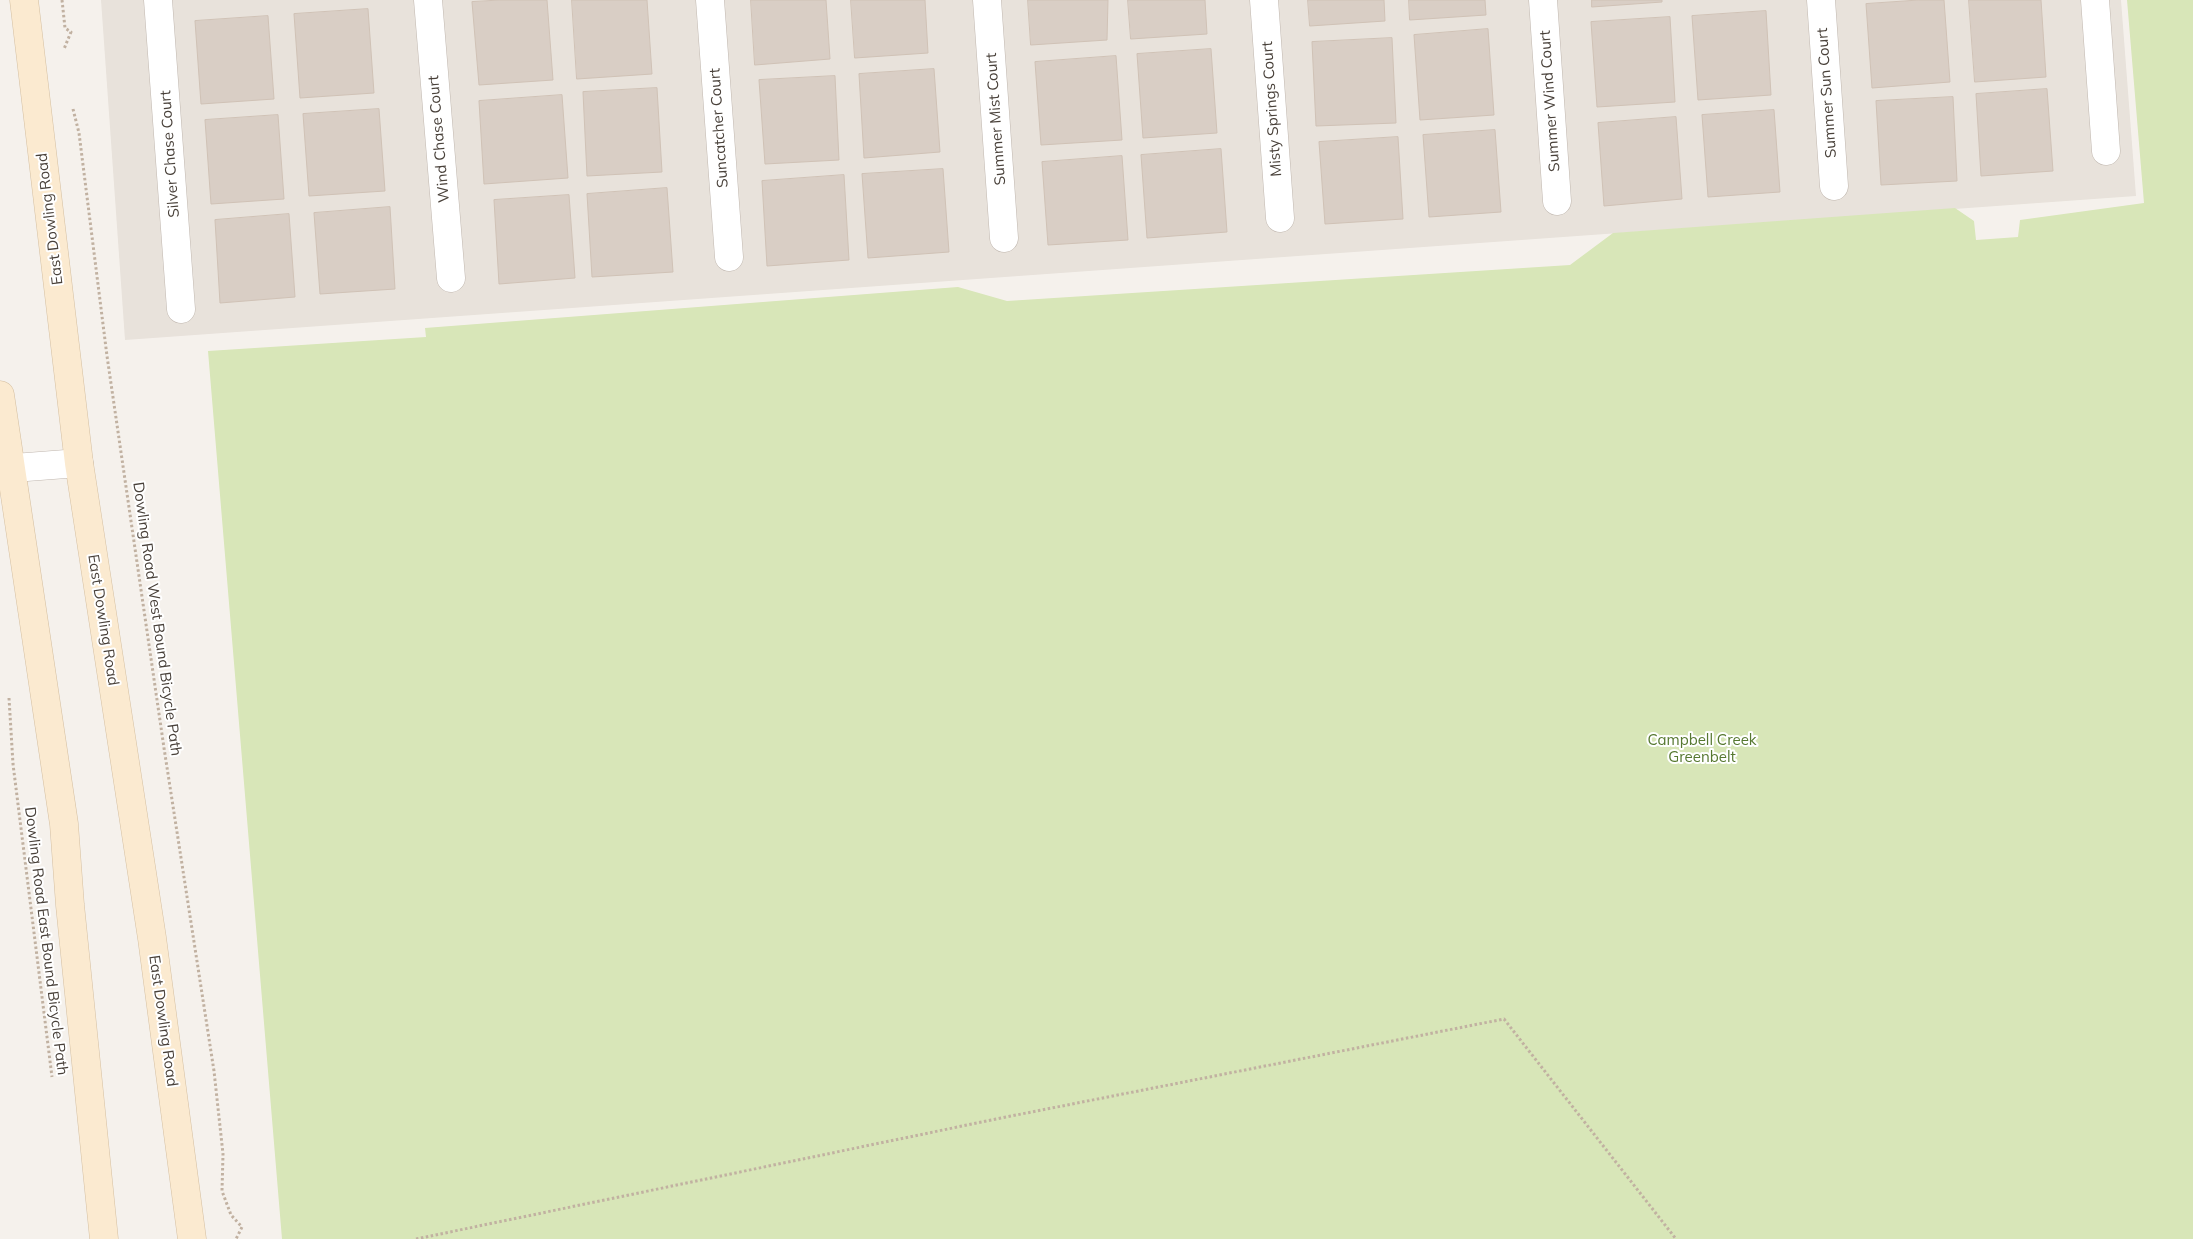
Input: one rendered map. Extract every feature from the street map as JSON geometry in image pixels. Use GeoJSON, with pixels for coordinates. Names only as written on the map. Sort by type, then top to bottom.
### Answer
{"type":"FeatureCollection","features":[{"type":"Feature","properties":{"kind":"main road","name":"East Dowling Road"},"geometry":{"type":"LineString","coordinates":[[24,0],[79,463],[152,938],[192,1239]]}},
{"type":"Feature","properties":{"kind":"main road"},"geometry":{"type":"LineString","coordinates":[[0,395],[5,469],[64,824],[70,906],[104,1239]]}},
{"type":"Feature","properties":{"kind":"street","name":"Silver Chase Court"},"geometry":{"type":"LineString","coordinates":[[158,0],[181,309]]}},
{"type":"Feature","properties":{"kind":"street","name":"Wind Chase Court"},"geometry":{"type":"LineString","coordinates":[[428,0],[451,278]]}},
{"type":"Feature","properties":{"kind":"street","name":"Suncatcher Court"},"geometry":{"type":"LineString","coordinates":[[710,0],[729,257]]}},
{"type":"Feature","properties":{"kind":"street","name":"Summer Mist Court"},"geometry":{"type":"LineString","coordinates":[[987,0],[1004,238]]}},
{"type":"Feature","properties":{"kind":"street","name":"Misty Springs Court"},"geometry":{"type":"LineString","coordinates":[[1264,0],[1280,218]]}},
{"type":"Feature","properties":{"kind":"street","name":"Summer Wind Court"},"geometry":{"type":"LineString","coordinates":[[1543,0],[1557,201]]}},
{"type":"Feature","properties":{"kind":"street","name":"Summer Sun Court"},"geometry":{"type":"LineString","coordinates":[[1821,0],[1834,186]]}},
{"type":"Feature","properties":{"kind":"street"},"geometry":{"type":"LineString","coordinates":[[2095,0],[2106,151]]}},
{"type":"Feature","properties":{"kind":"street"},"geometry":{"type":"LineString","coordinates":[[5,469],[79,463]]}},
{"type":"Feature","properties":{"kind":"path"},"geometry":{"type":"LineString","coordinates":[[62,0],[65,28],[71,32],[64,52]]}},
{"type":"Feature","properties":{"kind":"path","name":"Dowling Road West Bound Bicycle Path"},"geometry":{"type":"LineString","coordinates":[[70,102],[79,132],[108,365],[212,1063],[223,1154],[222,1191],[231,1215],[242,1227],[236,1239]]}},
{"type":"Feature","properties":{"kind":"path","name":"Dowling Road East Bound Bicycle Path"},"geometry":{"type":"LineString","coordinates":[[9,690],[13,764],[52,1082]]}},
{"type":"Feature","properties":{"kind":"path"},"geometry":{"type":"LineString","coordinates":[[416,1239],[1002,1118],[1504,1020],[1676,1239]]}},
{"type":"Feature","properties":{"kind":"shaded area"},"geometry":{"type":"Polygon","coordinates":[[[101,0],[2121,0],[2136,196],[125,340],[101,0]]]}},
{"type":"Feature","properties":{"kind":"green space","name":"Campbell Creek Greenbelt"},"geometry":{"type":"Polygon","coordinates":[[[2127,0],[2193,0],[2193,1239],[282,1239],[208,351],[426,337],[425,328],[958,287],[1007,301],[1570,265],[1613,233],[1955,208],[1974,221],[1976,240],[2018,237],[2020,220],[2144,203],[2127,0]]]}},
{"type":"Feature","properties":{"kind":"building"},"geometry":{"type":"Polygon","coordinates":[[[547,0],[553,80],[479,85],[472,2],[547,0]]]}},
{"type":"Feature","properties":{"kind":"building"},"geometry":{"type":"Polygon","coordinates":[[[572,0],[647,0],[652,74],[577,79],[572,0]]]}},
{"type":"Feature","properties":{"kind":"building"},"geometry":{"type":"Polygon","coordinates":[[[751,0],[826,0],[830,59],[755,65],[751,0]]]}},
{"type":"Feature","properties":{"kind":"building"},"geometry":{"type":"Polygon","coordinates":[[[851,0],[925,0],[928,53],[855,58],[851,0]]]}},
{"type":"Feature","properties":{"kind":"building"},"geometry":{"type":"Polygon","coordinates":[[[1028,0],[1108,0],[1107,40],[1031,45],[1028,0]]]}},
{"type":"Feature","properties":{"kind":"building"},"geometry":{"type":"Polygon","coordinates":[[[1128,0],[1205,0],[1207,34],[1131,39],[1128,0]]]}},
{"type":"Feature","properties":{"kind":"building"},"geometry":{"type":"Polygon","coordinates":[[[1308,0],[1384,0],[1385,21],[1310,26],[1308,0]]]}},
{"type":"Feature","properties":{"kind":"building"},"geometry":{"type":"Polygon","coordinates":[[[1409,0],[1485,0],[1486,15],[1410,20],[1409,0]]]}},
{"type":"Feature","properties":{"kind":"building"},"geometry":{"type":"Polygon","coordinates":[[[1592,0],[1662,0],[1662,2],[1592,7],[1592,0]]]}},
{"type":"Feature","properties":{"kind":"building"},"geometry":{"type":"Polygon","coordinates":[[[1944,0],[1950,82],[1872,88],[1866,4],[1944,0]]]}},
{"type":"Feature","properties":{"kind":"building"},"geometry":{"type":"Polygon","coordinates":[[[1969,0],[2041,0],[2046,77],[1975,82],[1969,0]]]}},
{"type":"Feature","properties":{"kind":"building"},"geometry":{"type":"Polygon","coordinates":[[[368,9],[374,93],[300,98],[294,14],[368,9]]]}},
{"type":"Feature","properties":{"kind":"building"},"geometry":{"type":"Polygon","coordinates":[[[1766,11],[1771,95],[1698,100],[1692,16],[1766,11]]]}},
{"type":"Feature","properties":{"kind":"building"},"geometry":{"type":"Polygon","coordinates":[[[268,16],[274,99],[201,104],[195,21],[268,16]]]}},
{"type":"Feature","properties":{"kind":"building"},"geometry":{"type":"Polygon","coordinates":[[[1670,17],[1675,102],[1597,107],[1591,22],[1670,17]]]}},
{"type":"Feature","properties":{"kind":"building"},"geometry":{"type":"Polygon","coordinates":[[[1488,29],[1494,115],[1420,120],[1414,35],[1488,29]]]}},
{"type":"Feature","properties":{"kind":"building"},"geometry":{"type":"Polygon","coordinates":[[[1392,38],[1396,123],[1316,126],[1312,42],[1392,38]]]}},
{"type":"Feature","properties":{"kind":"building"},"geometry":{"type":"Polygon","coordinates":[[[1211,49],[1217,133],[1143,138],[1137,54],[1211,49]]]}},
{"type":"Feature","properties":{"kind":"building"},"geometry":{"type":"Polygon","coordinates":[[[1116,56],[1122,140],[1041,145],[1035,62],[1116,56]]]}},
{"type":"Feature","properties":{"kind":"building"},"geometry":{"type":"Polygon","coordinates":[[[934,69],[940,152],[864,158],[859,74],[934,69]]]}},
{"type":"Feature","properties":{"kind":"building"},"geometry":{"type":"Polygon","coordinates":[[[835,76],[839,160],[765,164],[759,80],[835,76]]]}},
{"type":"Feature","properties":{"kind":"building"},"geometry":{"type":"Polygon","coordinates":[[[657,88],[662,172],[587,176],[583,92],[657,88]]]}},
{"type":"Feature","properties":{"kind":"building"},"geometry":{"type":"Polygon","coordinates":[[[2047,89],[2053,171],[1981,176],[1976,94],[2047,89]]]}},
{"type":"Feature","properties":{"kind":"building"},"geometry":{"type":"Polygon","coordinates":[[[562,95],[568,178],[484,184],[479,101],[562,95]]]}},
{"type":"Feature","properties":{"kind":"building"},"geometry":{"type":"Polygon","coordinates":[[[1953,97],[1957,181],[1881,185],[1876,101],[1953,97]]]}},
{"type":"Feature","properties":{"kind":"building"},"geometry":{"type":"Polygon","coordinates":[[[379,109],[385,191],[309,196],[303,114],[379,109]]]}},
{"type":"Feature","properties":{"kind":"building"},"geometry":{"type":"Polygon","coordinates":[[[1774,110],[1780,192],[1708,197],[1702,115],[1774,110]]]}},
{"type":"Feature","properties":{"kind":"building"},"geometry":{"type":"Polygon","coordinates":[[[278,115],[284,199],[211,204],[205,120],[278,115]]]}},
{"type":"Feature","properties":{"kind":"building"},"geometry":{"type":"Polygon","coordinates":[[[1676,117],[1682,199],[1604,206],[1598,123],[1676,117]]]}},
{"type":"Feature","properties":{"kind":"building"},"geometry":{"type":"Polygon","coordinates":[[[1495,130],[1501,212],[1429,217],[1423,135],[1495,130]]]}},
{"type":"Feature","properties":{"kind":"building"},"geometry":{"type":"Polygon","coordinates":[[[1398,137],[1403,219],[1325,224],[1319,142],[1398,137]]]}},
{"type":"Feature","properties":{"kind":"building"},"geometry":{"type":"Polygon","coordinates":[[[1221,149],[1227,232],[1147,238],[1141,155],[1221,149]]]}},
{"type":"Feature","properties":{"kind":"building"},"geometry":{"type":"Polygon","coordinates":[[[1122,156],[1128,240],[1048,245],[1042,162],[1122,156]]]}},
{"type":"Feature","properties":{"kind":"building"},"geometry":{"type":"Polygon","coordinates":[[[943,169],[949,252],[868,258],[862,174],[943,169]]]}},
{"type":"Feature","properties":{"kind":"building"},"geometry":{"type":"Polygon","coordinates":[[[844,175],[849,260],[767,266],[762,181],[844,175]]]}},
{"type":"Feature","properties":{"kind":"building"},"geometry":{"type":"Polygon","coordinates":[[[667,188],[673,272],[592,277],[587,194],[667,188]]]}},
{"type":"Feature","properties":{"kind":"building"},"geometry":{"type":"Polygon","coordinates":[[[569,195],[575,278],[499,284],[494,200],[569,195]]]}},
{"type":"Feature","properties":{"kind":"building"},"geometry":{"type":"Polygon","coordinates":[[[390,207],[395,289],[320,294],[314,213],[390,207]]]}},
{"type":"Feature","properties":{"kind":"building"},"geometry":{"type":"Polygon","coordinates":[[[289,214],[295,297],[220,303],[215,220],[289,214]]]}}]}
